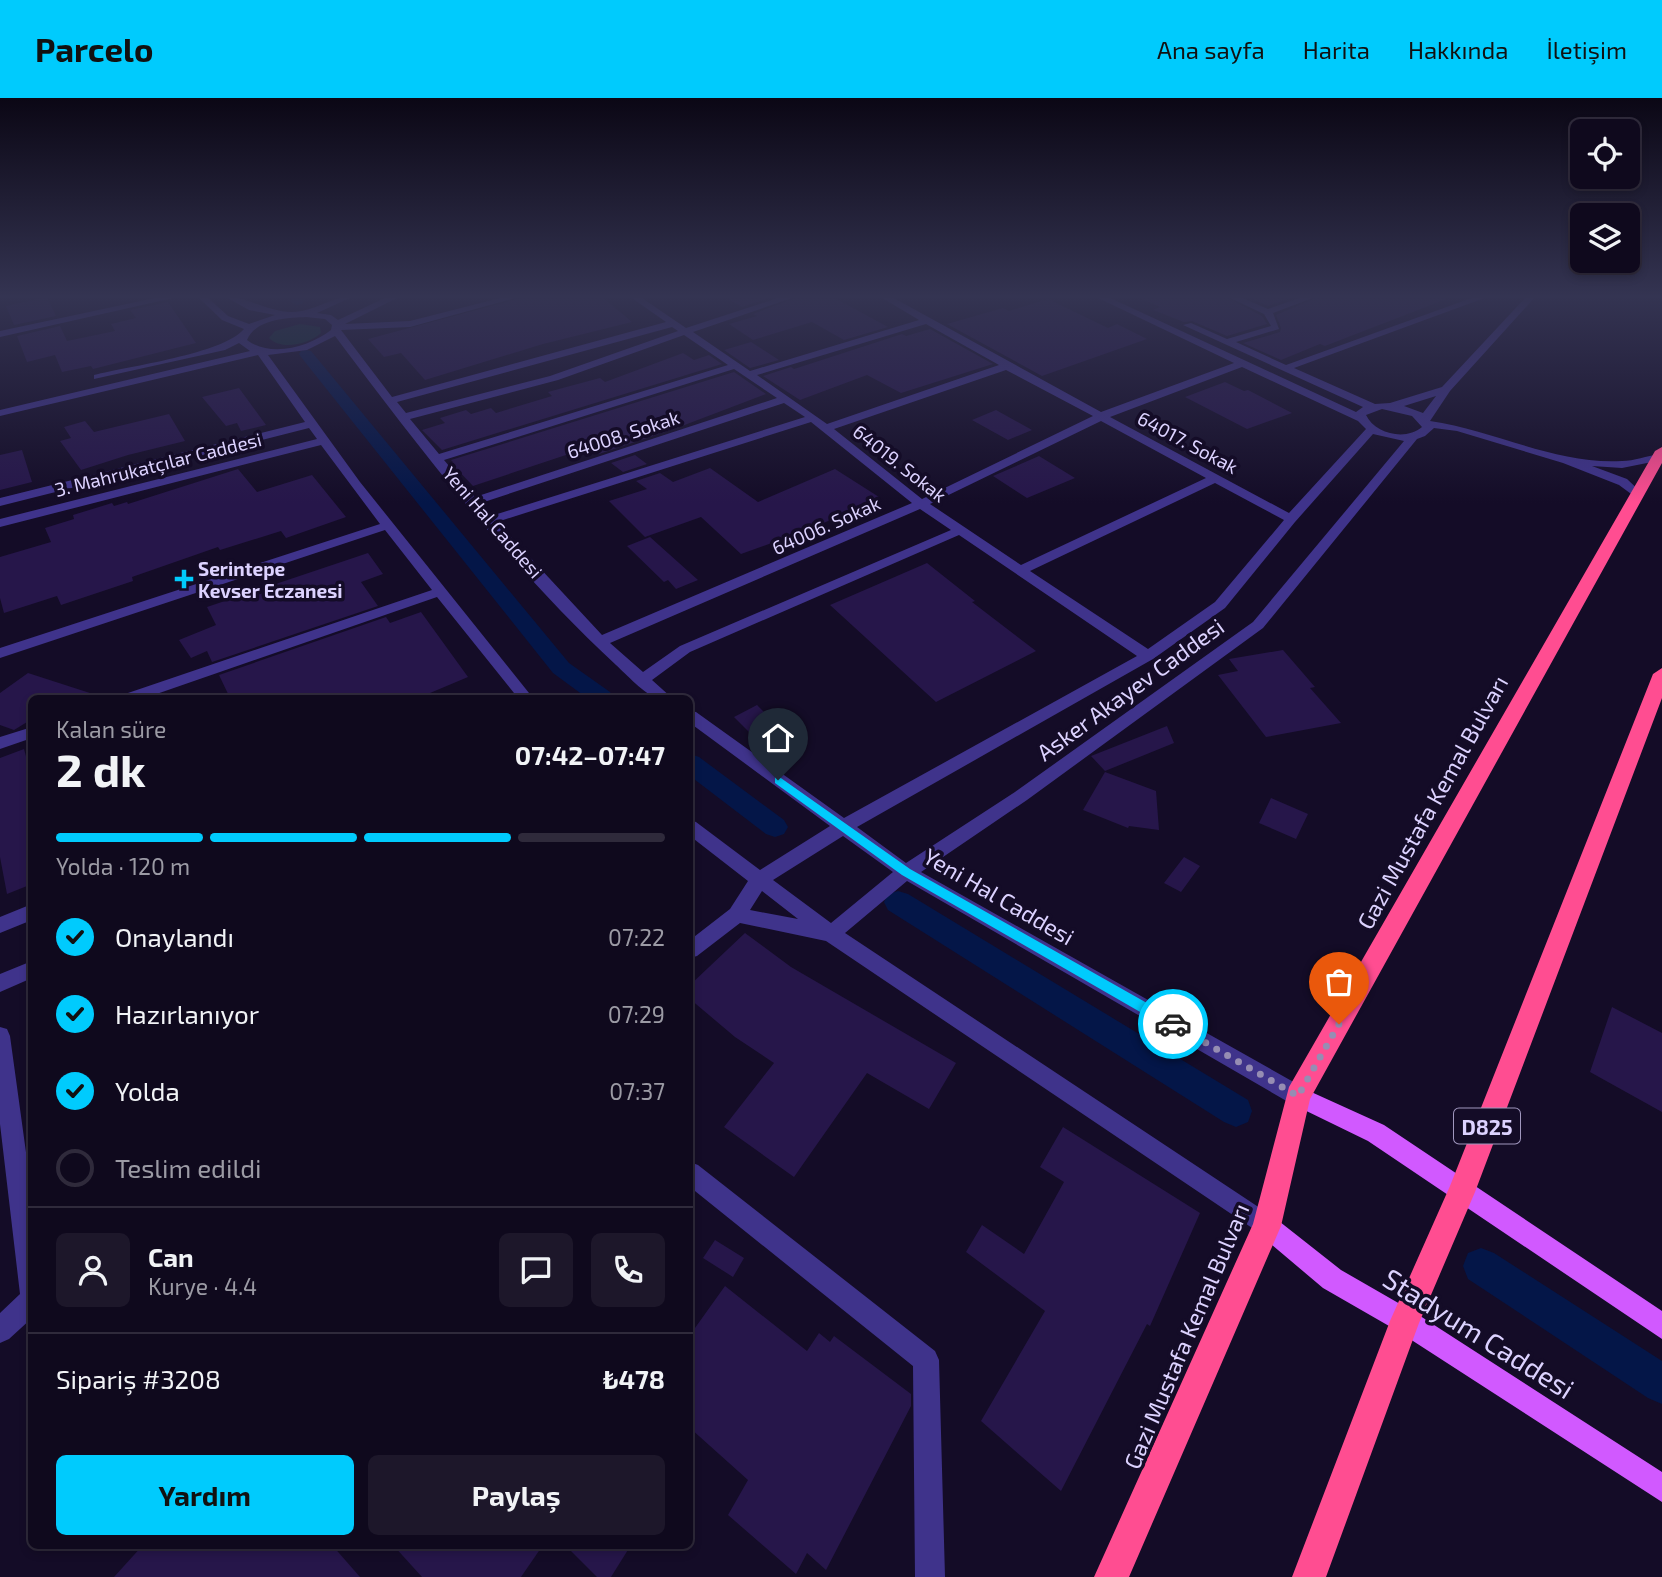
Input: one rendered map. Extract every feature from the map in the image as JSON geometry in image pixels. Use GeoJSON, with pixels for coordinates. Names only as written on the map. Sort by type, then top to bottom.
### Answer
{"type":"FeatureCollection","features":[{"type":"Feature","properties":{"kind":"highway","name":"Gazi Mustafa Kemal Bulvarı"},"geometry":{"type":"LineString","coordinates":[[1111,1577],[1267,1226],[1298,1096],[1660,454]]}},
{"type":"Feature","properties":{"kind":"highway","name":"D825"},"geometry":{"type":"LineString","coordinates":[[1309,1577],[1405,1321],[1461,1192],[1662,674]]}},
{"type":"Feature","properties":{"kind":"main road"},"geometry":{"type":"LineString","coordinates":[[1298,1096],[1376,1133],[1662,1326]]}},
{"type":"Feature","properties":{"kind":"main road","name":"Stadyum Caddesi"},"geometry":{"type":"LineString","coordinates":[[1267,1226],[1332,1279],[1405,1321],[1662,1488]]}},
{"type":"Feature","properties":{"kind":"street"},"geometry":{"type":"LineString","coordinates":[[91,379],[150,365]]}},
{"type":"Feature","properties":{"kind":"street"},"geometry":{"type":"LineString","coordinates":[[0,413],[202,365]]}},
{"type":"Feature","properties":{"kind":"street"},"geometry":{"type":"LineString","coordinates":[[270,365],[310,424],[326,440],[386,526],[524,695]]}},
{"type":"Feature","properties":{"kind":"street","name":"Yeni Hal Caddesi"},"geometry":{"type":"LineString","coordinates":[[364,365],[401,418],[438,458],[488,522],[599,642],[641,681],[661,695]]}},
{"type":"Feature","properties":{"kind":"street"},"geometry":{"type":"LineString","coordinates":[[389,401],[530,365]]}},
{"type":"Feature","properties":{"kind":"street"},"geometry":{"type":"LineString","coordinates":[[401,418],[554,378],[586,365]]}},
{"type":"Feature","properties":{"kind":"street"},"geometry":{"type":"LineString","coordinates":[[747,375],[780,365]]}},
{"type":"Feature","properties":{"kind":"street","name":"64006. Sokak"},"geometry":{"type":"LineString","coordinates":[[599,642],[921,504],[1102,416],[1238,365]]}},
{"type":"Feature","properties":{"kind":"street"},"geometry":{"type":"LineString","coordinates":[[1247,365],[1360,418],[1372,429],[1388,435],[1413,437]]}},
{"type":"Feature","properties":{"kind":"street"},"geometry":{"type":"LineString","coordinates":[[1279,365],[1373,407]]}},
{"type":"Feature","properties":{"kind":"street"},"geometry":{"type":"LineString","coordinates":[[1286,368],[1294,365]]}},
{"type":"Feature","properties":{"kind":"street"},"geometry":{"type":"LineString","coordinates":[[1391,407],[1446,389],[1468,365]]}},
{"type":"Feature","properties":{"kind":"street"},"geometry":{"type":"LineString","coordinates":[[438,458],[734,366]]}},
{"type":"Feature","properties":{"kind":"street","name":"64019. Sokak"},"geometry":{"type":"LineString","coordinates":[[734,366],[813,418],[921,504],[1148,656]]}},
{"type":"Feature","properties":{"kind":"street"},"geometry":{"type":"LineString","coordinates":[[826,428],[1007,366]]}},
{"type":"Feature","properties":{"kind":"street","name":"64017. Sokak"},"geometry":{"type":"LineString","coordinates":[[1007,366],[1291,519]]}},
{"type":"Feature","properties":{"kind":"street"},"geometry":{"type":"LineString","coordinates":[[0,401],[65,385]]}},
{"type":"Feature","properties":{"kind":"street","name":"Asker Akayev Caddesi"},"geometry":{"type":"LineString","coordinates":[[831,934],[906,872],[1021,796],[1258,625],[1413,437],[1426,432],[1426,422],[1446,389]]}},
{"type":"Feature","properties":{"kind":"street","name":"64008. Sokak"},"geometry":{"type":"LineString","coordinates":[[473,502],[783,400]]}},
{"type":"Feature","properties":{"kind":"street"},"geometry":{"type":"LineString","coordinates":[[1360,418],[1363,411],[1373,407],[1391,407],[1410,412],[1426,422],[1458,428],[1567,461],[1623,482],[1638,495]]}},
{"type":"Feature","properties":{"kind":"street"},"geometry":{"type":"LineString","coordinates":[[488,522],[813,418]]}},
{"type":"Feature","properties":{"kind":"street","name":"3. Mahrukatçılar Caddesi"},"geometry":{"type":"LineString","coordinates":[[0,502],[310,424]]}},
{"type":"Feature","properties":{"kind":"street","name":"Asker Akayev Caddesi"},"geometry":{"type":"LineString","coordinates":[[758,880],[1148,656],[1220,605],[1291,519],[1372,429]]}},
{"type":"Feature","properties":{"kind":"street","name":"3. Mahrukatçılar Caddesi"},"geometry":{"type":"LineString","coordinates":[[0,523],[326,440]]}},
{"type":"Feature","properties":{"kind":"street"},"geometry":{"type":"LineString","coordinates":[[1567,461],[1622,466],[1660,454]]}},
{"type":"Feature","properties":{"kind":"street"},"geometry":{"type":"LineString","coordinates":[[1020,570],[1216,478]]}},
{"type":"Feature","properties":{"kind":"street"},"geometry":{"type":"LineString","coordinates":[[0,653],[386,526]]}},
{"type":"Feature","properties":{"kind":"street"},"geometry":{"type":"LineString","coordinates":[[641,681],[685,649],[961,530]]}},
{"type":"Feature","properties":{"kind":"street"},"geometry":{"type":"LineString","coordinates":[[139,695],[439,592]]}},
{"type":"Feature","properties":{"kind":"street","name":"Yeni Hal Caddesi"},"geometry":{"type":"LineString","coordinates":[[693,718],[906,872],[1298,1096]]}},
{"type":"Feature","properties":{"kind":"street"},"geometry":{"type":"LineString","coordinates":[[0,743],[28,733]]}},
{"type":"Feature","properties":{"kind":"street"},"geometry":{"type":"LineString","coordinates":[[693,829],[831,934],[1267,1226]]}},
{"type":"Feature","properties":{"kind":"street"},"geometry":{"type":"LineString","coordinates":[[693,948],[737,915],[758,880]]}},
{"type":"Feature","properties":{"kind":"street"},"geometry":{"type":"LineString","coordinates":[[0,925],[28,914]]}},
{"type":"Feature","properties":{"kind":"street"},"geometry":{"type":"LineString","coordinates":[[737,915],[831,934]]}},
{"type":"Feature","properties":{"kind":"street"},"geometry":{"type":"LineString","coordinates":[[0,983],[28,971]]}},
{"type":"Feature","properties":{"kind":"street"},"geometry":{"type":"LineString","coordinates":[[0,1036],[28,1261]]}},
{"type":"Feature","properties":{"kind":"street"},"geometry":{"type":"LineString","coordinates":[[693,1175],[926,1360],[930,1577]]}},
{"type":"Feature","properties":{"kind":"street"},"geometry":{"type":"LineString","coordinates":[[0,1318],[28,1302]]}},
{"type":"Feature","properties":{"kind":"street"},"geometry":{"type":"LineString","coordinates":[[0,1330],[28,1304]]}},
{"type":"Feature","properties":{"kind":"building"},"geometry":{"type":"Polygon","coordinates":[[[59,365],[109,365],[93,369],[91,366],[62,372],[59,365]]]}},
{"type":"Feature","properties":{"kind":"building"},"geometry":{"type":"Polygon","coordinates":[[[412,365],[474,365],[425,380],[412,365]]]}},
{"type":"Feature","properties":{"kind":"building"},"geometry":{"type":"Polygon","coordinates":[[[651,365],[719,365],[442,450],[422,430],[445,423],[440,418],[466,410],[471,414],[491,408],[496,413],[552,396],[548,392],[600,378],[605,382],[651,365]]]}},
{"type":"Feature","properties":{"kind":"building"},"geometry":{"type":"Polygon","coordinates":[[[806,365],[990,365],[901,393],[867,375],[800,400],[763,376],[791,367],[794,369],[806,365]]]}},
{"type":"Feature","properties":{"kind":"building"},"geometry":{"type":"Polygon","coordinates":[[[1022,365],[1073,365],[1042,376],[1022,365]]]}},
{"type":"Feature","properties":{"kind":"building"},"geometry":{"type":"Polygon","coordinates":[[[734,372],[766,394],[599,454],[590,447],[473,486],[451,463],[451,460],[734,372]]]}},
{"type":"Feature","properties":{"kind":"building"},"geometry":{"type":"Polygon","coordinates":[[[1225,382],[1244,391],[1248,390],[1292,413],[1247,429],[1185,397],[1225,382]]]}},
{"type":"Feature","properties":{"kind":"building"},"geometry":{"type":"Polygon","coordinates":[[[239,388],[266,425],[241,431],[237,423],[226,426],[202,397],[239,388]]]}},
{"type":"Feature","properties":{"kind":"building"},"geometry":{"type":"Polygon","coordinates":[[[996,410],[1032,430],[1008,440],[972,420],[996,410]]]}},
{"type":"Feature","properties":{"kind":"building"},"geometry":{"type":"Polygon","coordinates":[[[169,414],[185,441],[81,470],[60,441],[71,438],[64,427],[85,421],[94,432],[169,414]]]}},
{"type":"Feature","properties":{"kind":"building"},"geometry":{"type":"Polygon","coordinates":[[[22,450],[32,482],[0,490],[0,455],[22,450]]]}},
{"type":"Feature","properties":{"kind":"building"},"geometry":{"type":"Polygon","coordinates":[[[635,455],[647,464],[623,472],[611,463],[635,455]]]}},
{"type":"Feature","properties":{"kind":"building"},"geometry":{"type":"Polygon","coordinates":[[[1039,456],[1075,478],[1027,498],[993,476],[1039,456]]]}},
{"type":"Feature","properties":{"kind":"building"},"geometry":{"type":"Polygon","coordinates":[[[710,468],[758,502],[835,469],[879,497],[811,529],[741,554],[701,517],[645,537],[609,501],[647,489],[636,481],[660,473],[673,482],[710,468]]]}},
{"type":"Feature","properties":{"kind":"building"},"geometry":{"type":"Polygon","coordinates":[[[238,469],[257,492],[312,475],[346,517],[286,538],[281,531],[220,550],[218,547],[132,577],[133,581],[61,605],[57,596],[4,613],[0,598],[0,557],[51,542],[45,528],[74,519],[73,515],[112,503],[114,506],[127,502],[128,504],[238,469]]]}},
{"type":"Feature","properties":{"kind":"building"},"geometry":{"type":"Polygon","coordinates":[[[650,537],[698,580],[676,589],[668,580],[664,582],[627,546],[650,537]]]}},
{"type":"Feature","properties":{"kind":"building"},"geometry":{"type":"Polygon","coordinates":[[[368,553],[383,574],[361,582],[378,606],[212,662],[207,651],[191,658],[179,640],[216,625],[207,607],[368,553]]]}},
{"type":"Feature","properties":{"kind":"building"},"geometry":{"type":"Polygon","coordinates":[[[927,563],[1036,651],[936,702],[830,605],[927,563]]]}},
{"type":"Feature","properties":{"kind":"building"},"geometry":{"type":"Polygon","coordinates":[[[421,612],[468,677],[430,693],[432,695],[229,695],[219,675],[386,617],[390,623],[421,612]]]}},
{"type":"Feature","properties":{"kind":"building"},"geometry":{"type":"Polygon","coordinates":[[[1283,650],[1315,687],[1310,688],[1341,723],[1266,737],[1218,675],[1238,671],[1229,659],[1283,650]]]}},
{"type":"Feature","properties":{"kind":"building"},"geometry":{"type":"Polygon","coordinates":[[[28,673],[93,695],[28,695],[28,721],[14,730],[0,725],[0,693],[28,673]]]}},
{"type":"Feature","properties":{"kind":"building"},"geometry":{"type":"Polygon","coordinates":[[[757,705],[773,721],[750,733],[734,717],[757,705]]]}},
{"type":"Feature","properties":{"kind":"building"},"geometry":{"type":"Polygon","coordinates":[[[1167,726],[1174,743],[1105,771],[1091,756],[1167,726]]]}},
{"type":"Feature","properties":{"kind":"building"},"geometry":{"type":"Polygon","coordinates":[[[24,749],[28,764],[28,886],[7,894],[0,857],[0,758],[24,749]]]}},
{"type":"Feature","properties":{"kind":"building"},"geometry":{"type":"Polygon","coordinates":[[[1105,772],[1156,791],[1159,830],[1128,828],[1083,810],[1105,772]]]}},
{"type":"Feature","properties":{"kind":"building"},"geometry":{"type":"Polygon","coordinates":[[[1271,798],[1308,814],[1296,839],[1259,823],[1271,798]]]}},
{"type":"Feature","properties":{"kind":"building"},"geometry":{"type":"Polygon","coordinates":[[[1184,857],[1200,866],[1181,892],[1164,883],[1184,857]]]}},
{"type":"Feature","properties":{"kind":"building"},"geometry":{"type":"Polygon","coordinates":[[[745,933],[791,967],[956,1063],[929,1109],[867,1073],[794,1177],[724,1127],[774,1063],[735,1037],[693,1002],[693,982],[745,933]]]}},
{"type":"Feature","properties":{"kind":"building"},"geometry":{"type":"Polygon","coordinates":[[[1612,1007],[1662,1033],[1662,1112],[1590,1072],[1612,1007]]]}},
{"type":"Feature","properties":{"kind":"building"},"geometry":{"type":"Polygon","coordinates":[[[1063,1127],[1200,1213],[1150,1326],[1147,1324],[1061,1491],[981,1421],[1045,1311],[966,1252],[982,1225],[1024,1254],[1064,1182],[1040,1167],[1063,1127]]]}},
{"type":"Feature","properties":{"kind":"building"},"geometry":{"type":"Polygon","coordinates":[[[715,1240],[744,1258],[733,1277],[703,1258],[715,1240]]]}},
{"type":"Feature","properties":{"kind":"building"},"geometry":{"type":"Polygon","coordinates":[[[725,1286],[807,1351],[819,1333],[830,1342],[834,1336],[911,1394],[911,1406],[826,1570],[807,1553],[796,1574],[728,1515],[748,1480],[693,1431],[693,1331],[725,1286]]]}},
{"type":"Feature","properties":{"kind":"building"},"geometry":{"type":"Polygon","coordinates":[[[139,1549],[336,1549],[360,1577],[114,1577],[139,1549]]]}},
{"type":"Feature","properties":{"kind":"building"},"geometry":{"type":"Polygon","coordinates":[[[397,1549],[540,1549],[521,1577],[422,1577],[397,1549]]]}},
{"type":"Feature","properties":{"kind":"building"},"geometry":{"type":"Polygon","coordinates":[[[569,1549],[628,1549],[611,1577],[597,1577],[569,1549]]]}},
{"type":"Feature","properties":{"kind":"waterway"},"geometry":{"type":"LineString","coordinates":[[315,365],[561,668],[598,695]]}},
{"type":"Feature","properties":{"kind":"waterway"},"geometry":{"type":"LineString","coordinates":[[693,765],[775,827]]}},
{"type":"Feature","properties":{"kind":"waterway"},"geometry":{"type":"LineString","coordinates":[[898,902],[1236,1111]]}},
{"type":"Feature","properties":{"kind":"waterway"},"geometry":{"type":"LineString","coordinates":[[1481,1266],[1662,1384]]}},
{"type":"Feature","properties":{"kind":"way so far"},"geometry":{"type":"LineString","coordinates":[[1173,1024],[1298,1096],[1339,1024]]}},
{"type":"Feature","properties":{"kind":"place","name":"Serintepe Kevser Eczanesi"},"geometry":{"type":"Point","coordinates":[184,579]}},
{"type":"Feature","properties":{"kind":"route"},"geometry":{"type":"LineString","coordinates":[[778,780],[906,872],[1173,1024]]}}]}
